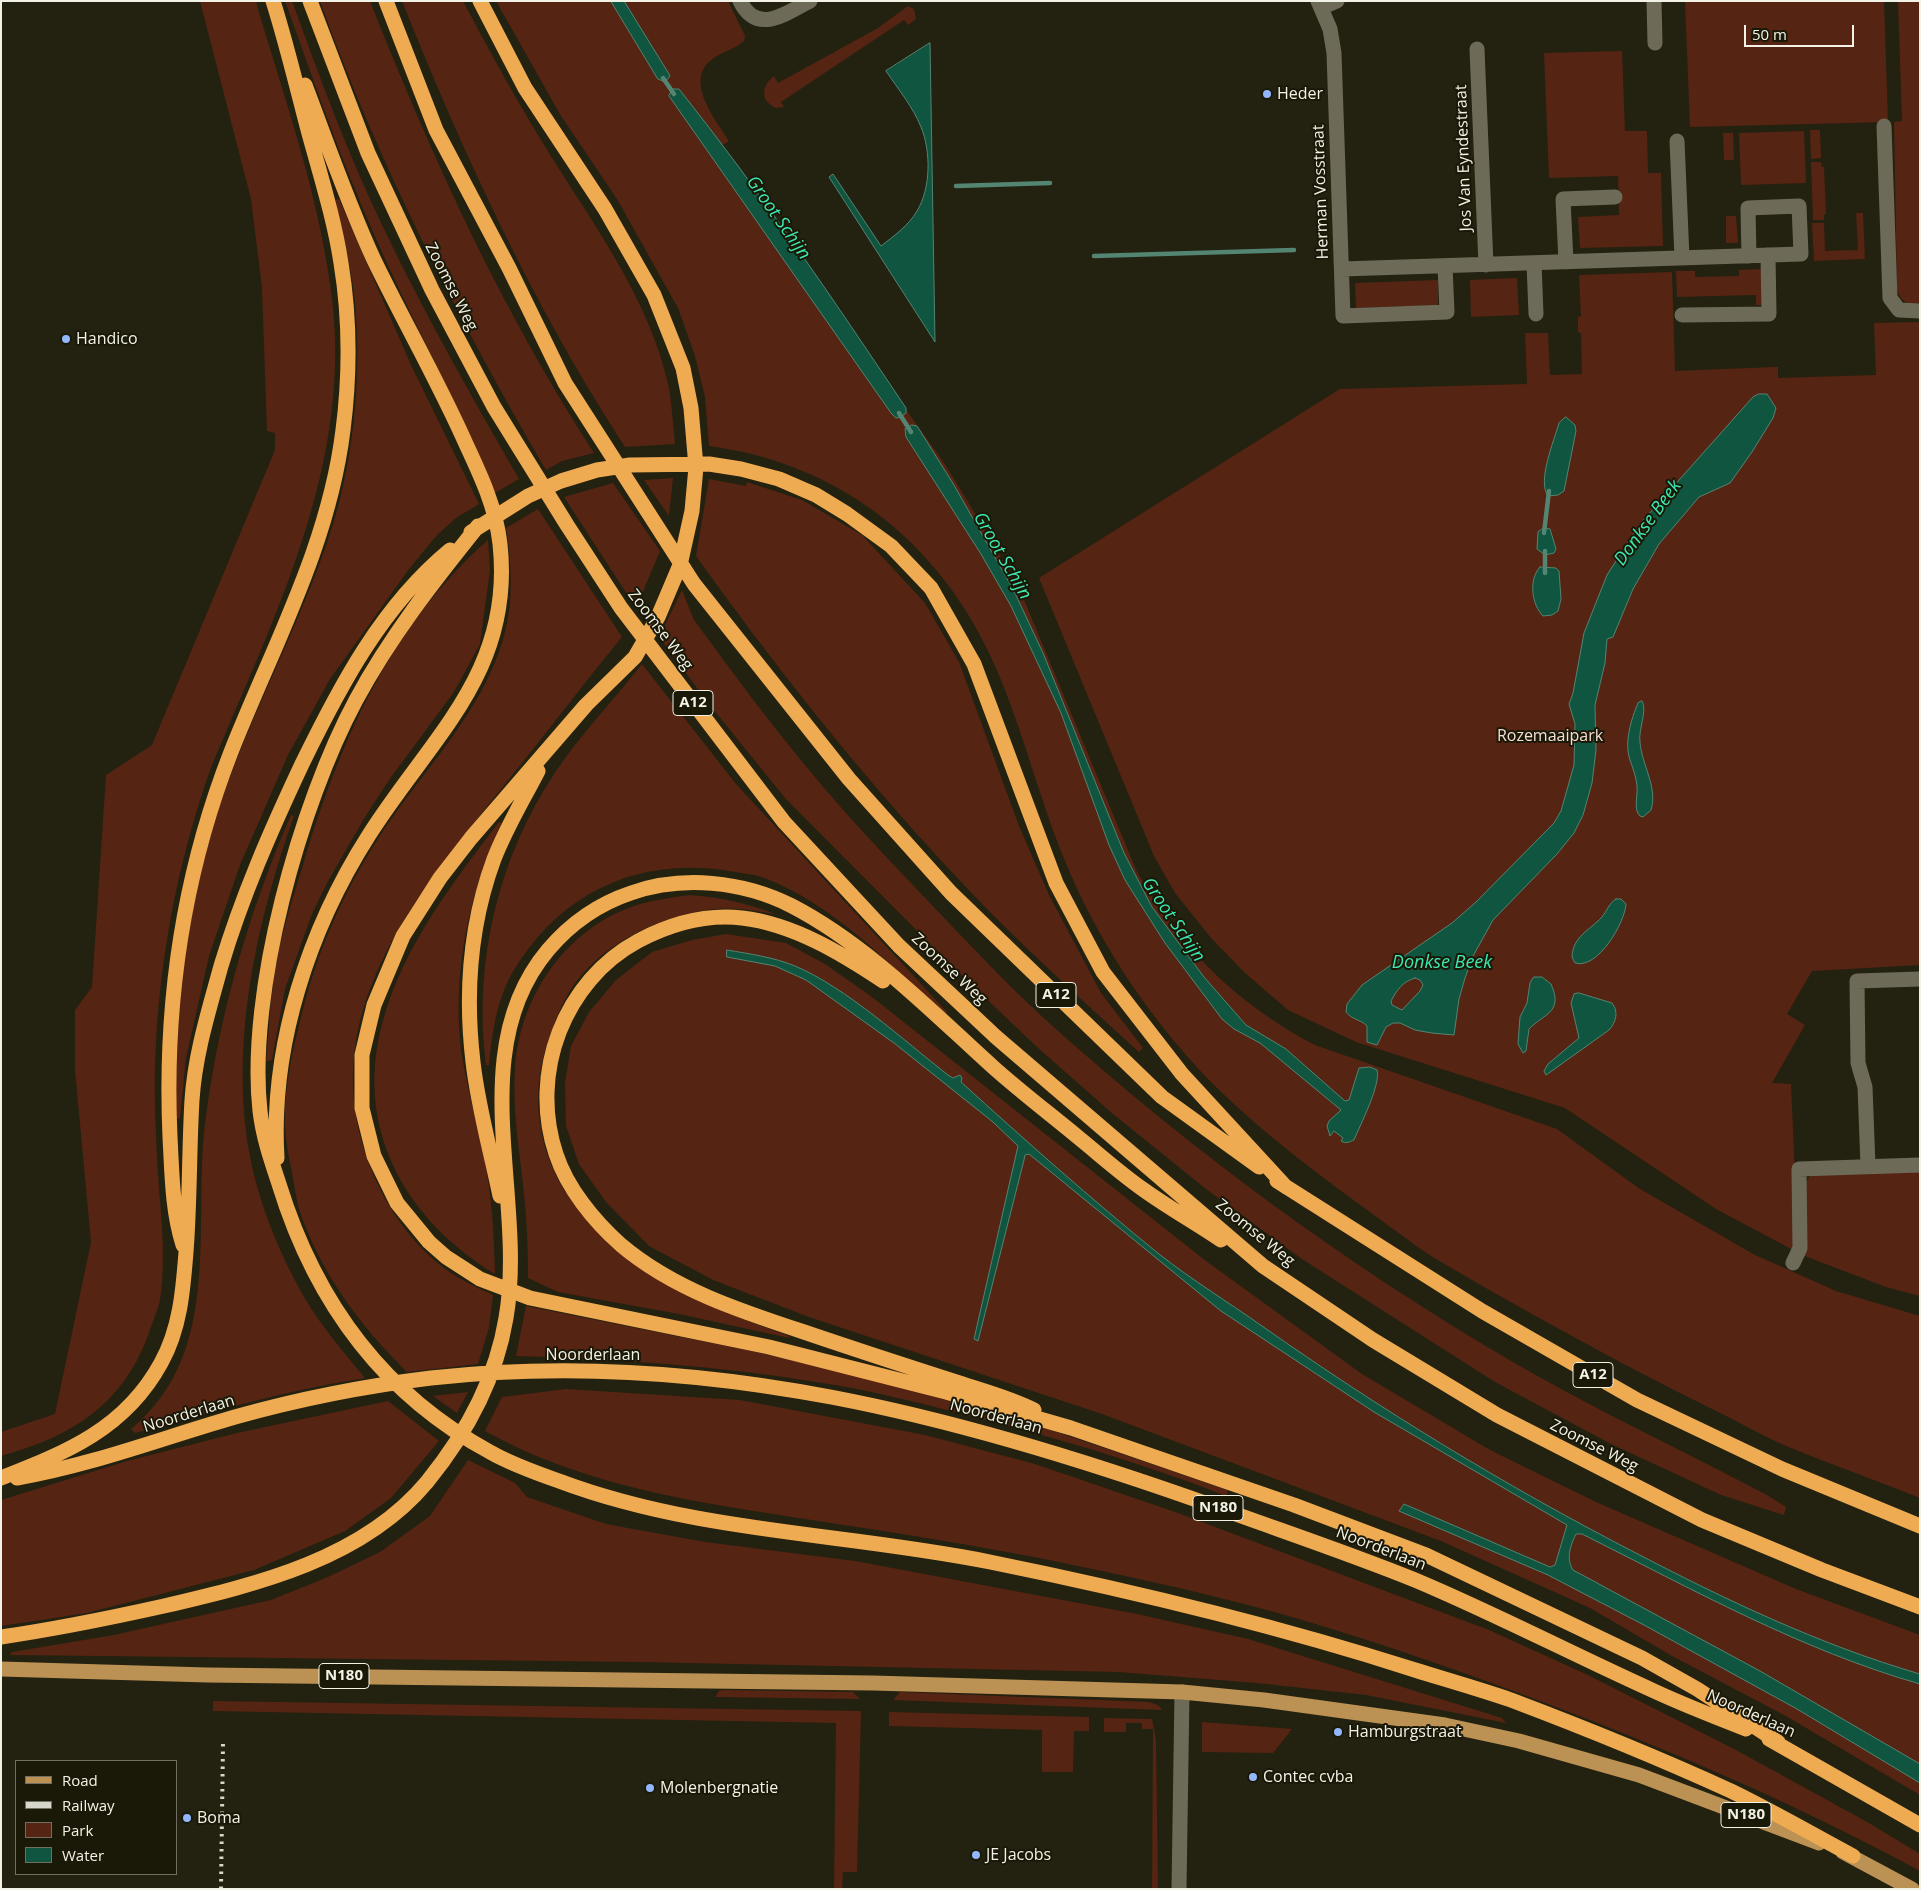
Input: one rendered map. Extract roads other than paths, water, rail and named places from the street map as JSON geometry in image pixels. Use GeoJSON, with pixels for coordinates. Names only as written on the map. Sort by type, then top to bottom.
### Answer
{"type":"FeatureCollection","features":[{"type":"Feature","properties":{"kind":"highway","name":"Zoomse Weg"},"geometry":{"type":"LineString","coordinates":[[310,1],[368,153],[432,290],[494,407],[567,525],[626,615],[784,822],[899,946],[996,1037],[1263,1266],[1373,1340],[1480,1405],[1588,1463],[1702,1520],[1822,1570],[1920,1607]]}},
{"type":"Feature","properties":{"kind":"highway","name":"A12"},"geometry":{"type":"LineString","coordinates":[[386,1],[436,130],[509,268],[565,384],[694,584],[849,779],[951,893],[1162,1097],[1286,1187],[1482,1311],[1637,1400],[1782,1469],[1920,1526]]}},
{"type":"Feature","properties":{"kind":"highway"},"geometry":{"type":"LineString","coordinates":[[480,1],[526,88],[605,209],[654,295],[683,368],[691,408],[696,468],[692,511],[680,565],[658,617],[635,657],[586,705],[548,752],[471,838],[440,878],[403,936],[374,1005],[362,1055],[362,1108],[374,1156],[397,1203],[429,1242],[464,1269],[480,1279],[530,1298],[769,1347],[873,1372],[1071,1428],[1294,1505],[1426,1554],[1642,1658],[1697,1689],[1778,1742]]}},
{"type":"Feature","properties":{"kind":"highway"},"geometry":{"type":"LineString","coordinates":[[275,5],[374,258],[450,406],[482,478],[492,504],[500,541],[502,569],[502,594],[494,637],[481,672],[456,714],[368,837],[323,923],[306,965],[294,1008],[280,1076],[275,1138],[278,1182]]}},
{"type":"Feature","properties":{"kind":"highway"},"geometry":{"type":"LineString","coordinates":[[186,1256],[175,1213],[169,1104],[169,1047],[179,942],[200,844],[217,791],[232,750],[304,580],[322,528],[339,458],[347,390],[348,345],[341,262],[275,5]]}},
{"type":"Feature","properties":{"kind":"highway"},"geometry":{"type":"LineString","coordinates":[[1,1480],[85,1442],[121,1415],[136,1400],[162,1361],[177,1325],[183,1294],[192,1162],[192,1099],[196,1068],[208,1012],[238,911],[281,806],[330,707],[362,652],[430,574],[478,526],[528,496],[561,481],[605,469],[630,465],[709,464],[741,469],[779,479],[816,495],[891,546],[931,588],[974,664],[1056,884],[1103,972],[1182,1074],[1286,1187]]}},
{"type":"Feature","properties":{"kind":"highway"},"geometry":{"type":"LineString","coordinates":[[430,574],[353,706],[324,768],[295,857],[275,936],[268,977],[258,1064],[263,1131],[295,1233],[311,1269],[344,1324],[381,1370],[413,1401],[448,1427],[494,1455],[587,1492],[658,1511],[737,1525],[865,1541],[984,1561],[1260,1623],[1335,1644],[1505,1698],[1605,1738],[1732,1792],[1853,1856]]}},
{"type":"Feature","properties":{"kind":"highway"},"geometry":{"type":"LineString","coordinates":[[510,1252],[473,1064],[469,989],[477,922],[494,860],[515,813],[548,752]]}},
{"type":"Feature","properties":{"kind":"highway"},"geometry":{"type":"LineString","coordinates":[[1,1637],[83,1625],[202,1597],[280,1576],[349,1546],[397,1512],[424,1486],[446,1458],[476,1409],[497,1357],[507,1315],[510,1252],[502,1078],[506,1041],[511,1020],[526,981],[551,946],[585,916],[606,903],[648,887],[687,882],[716,884],[751,890],[792,906],[826,927],[889,974],[997,1071],[1142,1189],[1263,1266]]}},
{"type":"Feature","properties":{"kind":"highway"},"geometry":{"type":"LineString","coordinates":[[944,1022],[865,969],[799,933],[781,926],[740,918],[718,918],[669,926],[631,945],[602,967],[578,994],[567,1015],[551,1059],[547,1087],[549,1128],[556,1154],[570,1185],[595,1218],[619,1243],[642,1262],[674,1280],[711,1299],[751,1315],[1015,1401],[1071,1428]]}},
{"type":"Feature","properties":{"kind":"highway","name":"Noorderlaan"},"geometry":{"type":"LineString","coordinates":[[1,1480],[85,1464],[235,1417],[296,1402],[432,1378],[516,1373],[630,1371],[735,1380],[836,1397],[931,1417],[1041,1448],[1146,1482],[1416,1581],[1657,1693],[1778,1742],[1920,1825]]}},
{"type":"Feature","properties":{"kind":"main road","name":"N180"},"geometry":{"type":"LineString","coordinates":[[1,1670],[208,1675],[873,1683],[1182,1692],[1264,1700],[1445,1725],[1519,1741],[1639,1775],[1853,1856],[1912,1889]]}},
{"type":"Feature","properties":{"kind":"street"},"geometry":{"type":"LineString","coordinates":[[740,1],[748,14],[758,19],[777,18],[810,1]]}},
{"type":"Feature","properties":{"kind":"street","name":"Herman Vosstraat"},"geometry":{"type":"LineString","coordinates":[[1337,1],[1319,5],[1330,29],[1334,53],[1343,316],[1447,312],[1445,266]]}},
{"type":"Feature","properties":{"kind":"street"},"geometry":{"type":"LineString","coordinates":[[1654,1],[1655,43]]}},
{"type":"Feature","properties":{"kind":"street","name":"Jos Van Eyndestraat"},"geometry":{"type":"LineString","coordinates":[[1477,49],[1486,265]]}},
{"type":"Feature","properties":{"kind":"street"},"geometry":{"type":"LineString","coordinates":[[1884,126],[1890,298],[1899,310],[1920,311]]}},
{"type":"Feature","properties":{"kind":"street"},"geometry":{"type":"LineString","coordinates":[[1677,141],[1682,258]]}},
{"type":"Feature","properties":{"kind":"street"},"geometry":{"type":"LineString","coordinates":[[1566,262],[1563,199],[1615,196]]}},
{"type":"Feature","properties":{"kind":"street"},"geometry":{"type":"LineString","coordinates":[[1342,269],[1486,265],[1534,263],[1749,256],[1800,254],[1799,206],[1748,208],[1749,256]]}},
{"type":"Feature","properties":{"kind":"street"},"geometry":{"type":"LineString","coordinates":[[1682,315],[1770,314],[1768,255]]}},
{"type":"Feature","properties":{"kind":"street"},"geometry":{"type":"LineString","coordinates":[[1534,263],[1536,314]]}},
{"type":"Feature","properties":{"kind":"street"},"geometry":{"type":"LineString","coordinates":[[1868,1166],[1865,1087],[1858,1063],[1857,981],[1920,979]]}},
{"type":"Feature","properties":{"kind":"street"},"geometry":{"type":"LineString","coordinates":[[1792,1263],[1800,1248],[1799,1169],[1920,1164]]}},
{"type":"Feature","properties":{"kind":"street"},"geometry":{"type":"LineString","coordinates":[[1178,1889],[1182,1692]]}},
{"type":"Feature","properties":{"kind":"water"},"geometry":{"type":"Polygon","coordinates":[[[611,1],[624,1],[669,74],[670,76],[665,82],[658,79],[611,1]]]}},
{"type":"Feature","properties":{"kind":"water"},"geometry":{"type":"Polygon","coordinates":[[[930,43],[935,342],[829,177],[833,174],[881,246],[901,230],[914,216],[925,192],[928,169],[927,147],[914,112],[886,71],[930,43]]]}},
{"type":"Feature","properties":{"kind":"water"},"geometry":{"type":"Polygon","coordinates":[[[673,89],[679,89],[739,167],[796,246],[906,408],[906,413],[901,417],[896,418],[891,413],[669,96],[673,89]]]}},
{"type":"Feature","properties":{"kind":"water","name":"Donkse Beek"},"geometry":{"type":"Polygon","coordinates":[[[1759,394],[1767,394],[1776,408],[1773,418],[1730,483],[1699,497],[1659,544],[1633,589],[1613,637],[1607,639],[1605,663],[1595,705],[1596,750],[1592,783],[1583,815],[1574,833],[1557,854],[1493,920],[1473,956],[1465,978],[1459,999],[1454,1035],[1415,1030],[1400,1023],[1393,1023],[1386,1027],[1377,1045],[1367,1042],[1367,1026],[1346,1012],[1347,1004],[1362,985],[1452,923],[1476,902],[1554,823],[1561,811],[1574,765],[1575,724],[1569,704],[1573,693],[1584,633],[1607,575],[1639,525],[1753,397],[1759,394]],[[1415,978],[1403,984],[1391,1001],[1392,1005],[1402,1010],[1420,991],[1423,985],[1420,980],[1415,978]]]}},
{"type":"Feature","properties":{"kind":"water"},"geometry":{"type":"Polygon","coordinates":[[[1566,417],[1575,425],[1576,431],[1564,491],[1558,495],[1548,496],[1544,481],[1545,471],[1559,423],[1566,417]]]}},
{"type":"Feature","properties":{"kind":"water"},"geometry":{"type":"Polygon","coordinates":[[[912,425],[917,426],[954,485],[1014,591],[1043,653],[1124,853],[1152,907],[1204,977],[1246,1025],[1286,1049],[1345,1101],[1349,1100],[1359,1068],[1370,1067],[1377,1070],[1373,1095],[1354,1140],[1343,1142],[1341,1141],[1343,1138],[1334,1131],[1330,1136],[1327,1126],[1329,1121],[1341,1110],[1260,1043],[1234,1029],[1222,1019],[1165,943],[1125,880],[1109,845],[1061,713],[1011,606],[981,554],[906,437],[905,429],[912,425]]]}},
{"type":"Feature","properties":{"kind":"water"},"geometry":{"type":"Polygon","coordinates":[[[1544,528],[1550,529],[1556,549],[1554,553],[1545,555],[1537,549],[1538,532],[1544,528]]]}},
{"type":"Feature","properties":{"kind":"water"},"geometry":{"type":"Polygon","coordinates":[[[1540,567],[1556,568],[1559,571],[1561,599],[1558,611],[1552,615],[1543,616],[1536,606],[1534,599],[1534,579],[1540,567]]]}},
{"type":"Feature","properties":{"kind":"water"},"geometry":{"type":"Polygon","coordinates":[[[1642,701],[1644,710],[1640,732],[1641,751],[1653,793],[1651,810],[1643,817],[1640,816],[1637,810],[1637,782],[1628,753],[1629,731],[1638,703],[1642,701]]]}},
{"type":"Feature","properties":{"kind":"water"},"geometry":{"type":"Polygon","coordinates":[[[1616,899],[1621,899],[1626,904],[1621,922],[1609,943],[1593,959],[1584,963],[1575,963],[1572,957],[1575,944],[1602,917],[1616,899]]]}},
{"type":"Feature","properties":{"kind":"water"},"geometry":{"type":"Polygon","coordinates":[[[727,950],[753,954],[787,963],[835,987],[894,1031],[948,1075],[953,1078],[960,1075],[962,1078],[961,1082],[1059,1170],[1172,1264],[1307,1357],[1443,1445],[1584,1526],[1737,1603],[1809,1635],[1920,1674],[1920,1684],[1832,1654],[1706,1597],[1582,1534],[1576,1534],[1572,1543],[1569,1557],[1573,1570],[1760,1671],[1920,1764],[1920,1783],[1797,1709],[1644,1625],[1548,1575],[1399,1511],[1404,1504],[1550,1567],[1555,1565],[1567,1525],[1374,1412],[1221,1311],[1029,1154],[1025,1155],[978,1341],[974,1339],[1018,1146],[993,1122],[894,1043],[806,980],[775,966],[727,957],[727,950]]]}},
{"type":"Feature","properties":{"kind":"water"},"geometry":{"type":"Polygon","coordinates":[[[1534,977],[1542,977],[1551,984],[1555,1001],[1550,1012],[1529,1029],[1526,1051],[1523,1053],[1518,1044],[1520,1017],[1527,1003],[1530,983],[1534,977]]]}},
{"type":"Feature","properties":{"kind":"water"},"geometry":{"type":"Polygon","coordinates":[[[1579,993],[1612,1003],[1616,1013],[1615,1020],[1609,1030],[1546,1075],[1544,1071],[1548,1064],[1579,1038],[1571,1003],[1574,994],[1579,993]]]}},
{"type":"Feature","properties":{"kind":"waterway","name":"Groot Schijn"},"geometry":{"type":"LineString","coordinates":[[663,78],[674,94]]}},
{"type":"Feature","properties":{"kind":"waterway"},"geometry":{"type":"LineString","coordinates":[[956,186],[1050,183]]}},
{"type":"Feature","properties":{"kind":"waterway"},"geometry":{"type":"LineString","coordinates":[[1094,256],[1294,250]]}},
{"type":"Feature","properties":{"kind":"waterway","name":"Groot Schijn"},"geometry":{"type":"LineString","coordinates":[[899,413],[911,432]]}},
{"type":"Feature","properties":{"kind":"waterway","name":"Donkse Beek"},"geometry":{"type":"LineString","coordinates":[[1544,533],[1549,491]]}},
{"type":"Feature","properties":{"kind":"waterway","name":"Donkse Beek"},"geometry":{"type":"LineString","coordinates":[[1545,551],[1545,573]]}},
{"type":"Feature","properties":{"kind":"railway"},"geometry":{"type":"LineString","coordinates":[[221,1889],[223,1743]]}},
{"type":"Feature","properties":{"kind":"place","name":"Heder"},"geometry":{"type":"Point","coordinates":[1267,94]}},
{"type":"Feature","properties":{"kind":"place","name":"Handico"},"geometry":{"type":"Point","coordinates":[66,339]}},
{"type":"Feature","properties":{"kind":"place","name":"Hamburgstraat"},"geometry":{"type":"Point","coordinates":[1338,1732]}},
{"type":"Feature","properties":{"kind":"place","name":"Contec cvba"},"geometry":{"type":"Point","coordinates":[1253,1777]}},
{"type":"Feature","properties":{"kind":"place","name":"Molenbergnatie"},"geometry":{"type":"Point","coordinates":[650,1788]}},
{"type":"Feature","properties":{"kind":"place","name":"Boma"},"geometry":{"type":"Point","coordinates":[187,1818]}},
{"type":"Feature","properties":{"kind":"place","name":"JE Jacobs"},"geometry":{"type":"Point","coordinates":[976,1855]}},
{"type":"Feature","properties":{"kind":"park label","name":"Rozemaaipark"},"geometry":{"type":"Point","coordinates":[1550,736]}}]}
